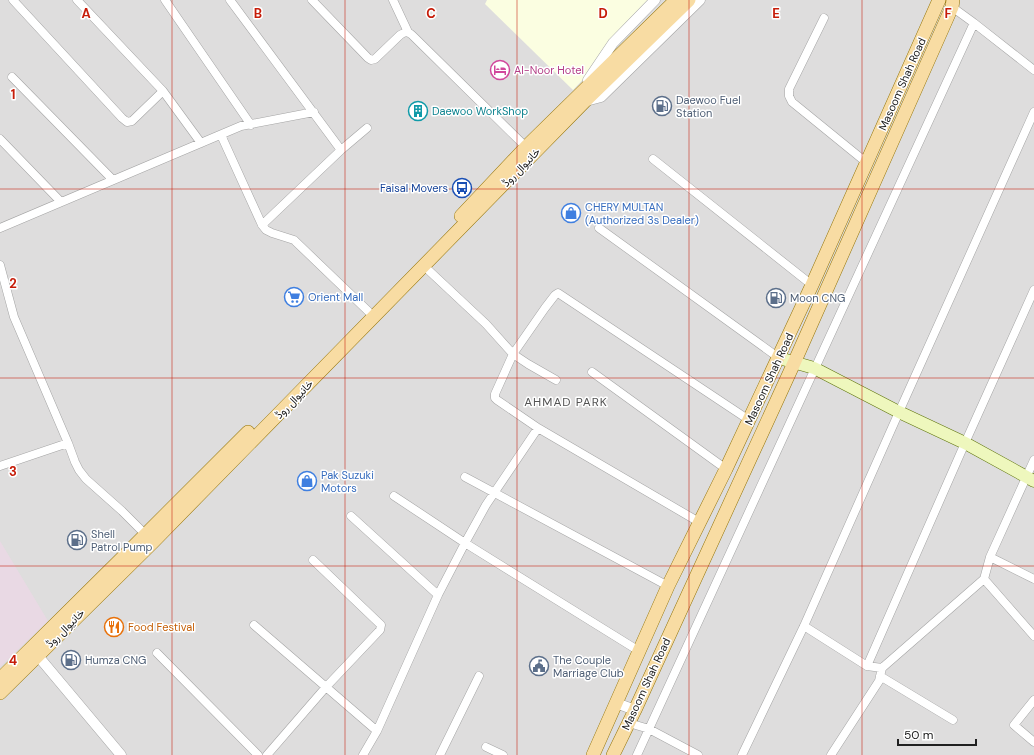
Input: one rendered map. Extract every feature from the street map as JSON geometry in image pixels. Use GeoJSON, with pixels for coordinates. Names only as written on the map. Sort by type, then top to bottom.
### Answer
{"type":"FeatureCollection","features":[{"type":"Feature","properties":{"kind":"main road","name":"خانیوال روڈ"},"geometry":{"type":"LineString","coordinates":[[0,693],[38,656],[526,147],[689,0]]}},
{"type":"Feature","properties":{"kind":"main road","name":"Masoom Shah Road"},"geometry":{"type":"LineString","coordinates":[[593,755],[668,586],[779,358],[939,0]]}},
{"type":"Feature","properties":{"kind":"main road","name":"خانیوال روڈ"},"geometry":{"type":"LineString","coordinates":[[0,679],[150,538],[424,266],[582,98],[666,1]]}},
{"type":"Feature","properties":{"kind":"main road","name":"Masoom Shah Road"},"geometry":{"type":"LineString","coordinates":[[613,755],[794,363],[952,4]]}},
{"type":"Feature","properties":{"kind":"main road"},"geometry":{"type":"LineString","coordinates":[[779,358],[814,368],[899,412],[965,443],[1030,479]]}},
{"type":"Feature","properties":{"kind":"street"},"geometry":{"type":"LineString","coordinates":[[13,0],[127,122],[132,121],[162,91]]}},
{"type":"Feature","properties":{"kind":"street"},"geometry":{"type":"LineString","coordinates":[[77,0],[162,91],[202,143]]}},
{"type":"Feature","properties":{"kind":"street"},"geometry":{"type":"LineString","coordinates":[[165,0],[251,124]]}},
{"type":"Feature","properties":{"kind":"street"},"geometry":{"type":"LineString","coordinates":[[230,0],[341,150]]}},
{"type":"Feature","properties":{"kind":"street"},"geometry":{"type":"LineString","coordinates":[[312,0],[371,60],[375,59],[400,35],[404,32],[408,32]]}},
{"type":"Feature","properties":{"kind":"street"},"geometry":{"type":"LineString","coordinates":[[393,0],[408,32],[526,147]]}},
{"type":"Feature","properties":{"kind":"street"},"geometry":{"type":"LineString","coordinates":[[582,98],[602,97],[700,0]]}},
{"type":"Feature","properties":{"kind":"street","name":"خانیوال روڈ"},"geometry":{"type":"LineString","coordinates":[[582,98],[614,43],[666,1]]}},
{"type":"Feature","properties":{"kind":"street"},"geometry":{"type":"LineString","coordinates":[[952,4],[1034,70]]}},
{"type":"Feature","properties":{"kind":"street"},"geometry":{"type":"LineString","coordinates":[[824,18],[789,89],[789,96],[792,102],[867,164]]}},
{"type":"Feature","properties":{"kind":"street"},"geometry":{"type":"LineString","coordinates":[[637,755],[974,23]]}},
{"type":"Feature","properties":{"kind":"street"},"geometry":{"type":"LineString","coordinates":[[12,77],[113,180]]}},
{"type":"Feature","properties":{"kind":"street"},"geometry":{"type":"LineString","coordinates":[[0,228],[241,126],[314,112]]}},
{"type":"Feature","properties":{"kind":"street"},"geometry":{"type":"LineString","coordinates":[[742,755],[804,626],[1034,112]]}},
{"type":"Feature","properties":{"kind":"street"},"geometry":{"type":"LineString","coordinates":[[262,225],[341,150],[367,128]]}},
{"type":"Feature","properties":{"kind":"street"},"geometry":{"type":"LineString","coordinates":[[221,135],[262,225],[266,230],[294,240],[368,311]]}},
{"type":"Feature","properties":{"kind":"street"},"geometry":{"type":"LineString","coordinates":[[0,139],[61,202]]}},
{"type":"Feature","properties":{"kind":"street"},"geometry":{"type":"LineString","coordinates":[[653,159],[812,285]]}},
{"type":"Feature","properties":{"kind":"street"},"geometry":{"type":"LineString","coordinates":[[599,228],[779,358]]}},
{"type":"Feature","properties":{"kind":"street"},"geometry":{"type":"LineString","coordinates":[[0,265],[14,317],[79,470],[86,479],[150,538]]}},
{"type":"Feature","properties":{"kind":"street"},"geometry":{"type":"LineString","coordinates":[[424,266],[486,324],[513,354],[556,380]]}},
{"type":"Feature","properties":{"kind":"street"},"geometry":{"type":"LineString","coordinates":[[866,666],[1034,290]]}},
{"type":"Feature","properties":{"kind":"street"},"geometry":{"type":"LineString","coordinates":[[700,522],[538,428],[494,398],[513,354],[544,308],[554,295],[558,293],[749,420]]}},
{"type":"Feature","properties":{"kind":"street"},"geometry":{"type":"LineString","coordinates":[[592,372],[726,469]]}},
{"type":"Feature","properties":{"kind":"street"},"geometry":{"type":"LineString","coordinates":[[363,755],[377,731],[438,595],[465,543],[486,505],[538,428]]}},
{"type":"Feature","properties":{"kind":"street"},"geometry":{"type":"LineString","coordinates":[[0,466],[68,443]]}},
{"type":"Feature","properties":{"kind":"street"},"geometry":{"type":"LineString","coordinates":[[831,755],[880,681],[881,672],[984,579],[990,557],[1030,479],[1034,460]]}},
{"type":"Feature","properties":{"kind":"street"},"geometry":{"type":"LineString","coordinates":[[466,477],[668,586]]}},
{"type":"Feature","properties":{"kind":"street"},"geometry":{"type":"LineString","coordinates":[[394,496],[465,543],[639,651]]}},
{"type":"Feature","properties":{"kind":"street"},"geometry":{"type":"LineString","coordinates":[[351,516],[438,595]]}},
{"type":"Feature","properties":{"kind":"street"},"geometry":{"type":"LineString","coordinates":[[990,557],[1034,579]]}},
{"type":"Feature","properties":{"kind":"street"},"geometry":{"type":"LineString","coordinates":[[267,755],[326,687],[380,630],[381,625],[313,560]]}},
{"type":"Feature","properties":{"kind":"street"},"geometry":{"type":"LineString","coordinates":[[984,579],[1034,636]]}},
{"type":"Feature","properties":{"kind":"street"},"geometry":{"type":"LineString","coordinates":[[254,625],[377,731]]}},
{"type":"Feature","properties":{"kind":"street"},"geometry":{"type":"LineString","coordinates":[[804,626],[866,666],[881,672],[953,720]]}},
{"type":"Feature","properties":{"kind":"street"},"geometry":{"type":"LineString","coordinates":[[157,653],[258,755]]}},
{"type":"Feature","properties":{"kind":"street"},"geometry":{"type":"LineString","coordinates":[[38,656],[121,755]]}},
{"type":"Feature","properties":{"kind":"street"},"geometry":{"type":"LineString","coordinates":[[440,755],[479,676]]}},
{"type":"Feature","properties":{"kind":"street"},"geometry":{"type":"LineString","coordinates":[[1034,700],[1014,725],[1034,742]]}},
{"type":"Feature","properties":{"kind":"street"},"geometry":{"type":"LineString","coordinates":[[616,704],[635,710]]}},
{"type":"Feature","properties":{"kind":"street"},"geometry":{"type":"LineString","coordinates":[[629,723],[648,729],[698,755]]}},
{"type":"Feature","properties":{"kind":"street"},"geometry":{"type":"LineString","coordinates":[[486,747],[503,755]]}},
{"type":"Feature","properties":{"kind":"shaded area"},"geometry":{"type":"Polygon","coordinates":[[[0,0],[1034,0],[1034,755],[0,755],[0,0]]]}},
{"type":"Feature","properties":{"kind":"shaded area"},"geometry":{"type":"Polygon","coordinates":[[[487,0],[659,0],[573,90],[485,4],[487,0]]]}},
{"type":"Feature","properties":{"kind":"shaded area"},"geometry":{"type":"Polygon","coordinates":[[[0,541],[48,621],[0,667],[0,541]]]}},
{"type":"Feature","properties":{"kind":"place","name":"Al-Noor Hotel"},"geometry":{"type":"Point","coordinates":[500,70]}},
{"type":"Feature","properties":{"kind":"place","name":"Daewoo Fuel Station"},"geometry":{"type":"Point","coordinates":[662,106]}},
{"type":"Feature","properties":{"kind":"place","name":"Daewoo WorkShop"},"geometry":{"type":"Point","coordinates":[418,111]}},
{"type":"Feature","properties":{"kind":"place","name":"Faisal Movers"},"geometry":{"type":"Point","coordinates":[462,188]}},
{"type":"Feature","properties":{"kind":"place","name":"CHERY MULTAN (Authorized 3s Dealer)"},"geometry":{"type":"Point","coordinates":[571,213]}},
{"type":"Feature","properties":{"kind":"place","name":"Orient Mall"},"geometry":{"type":"Point","coordinates":[294,297]}},
{"type":"Feature","properties":{"kind":"place","name":"Moon CNG"},"geometry":{"type":"Point","coordinates":[776,298]}},
{"type":"Feature","properties":{"kind":"place","name":"Pak Suzuki Motors"},"geometry":{"type":"Point","coordinates":[307,481]}},
{"type":"Feature","properties":{"kind":"place","name":"Shell Patrol Pump"},"geometry":{"type":"Point","coordinates":[77,540]}},
{"type":"Feature","properties":{"kind":"place","name":"Food Festival"},"geometry":{"type":"Point","coordinates":[114,627]}},
{"type":"Feature","properties":{"kind":"place","name":"Humza CNG"},"geometry":{"type":"Point","coordinates":[71,660]}},
{"type":"Feature","properties":{"kind":"place","name":"The Couple Marriage Club"},"geometry":{"type":"Point","coordinates":[539,666]}},
{"type":"Feature","properties":{"kind":"district","name":"AHMAD PARK"},"geometry":{"type":"Point","coordinates":[566,402]}}]}
